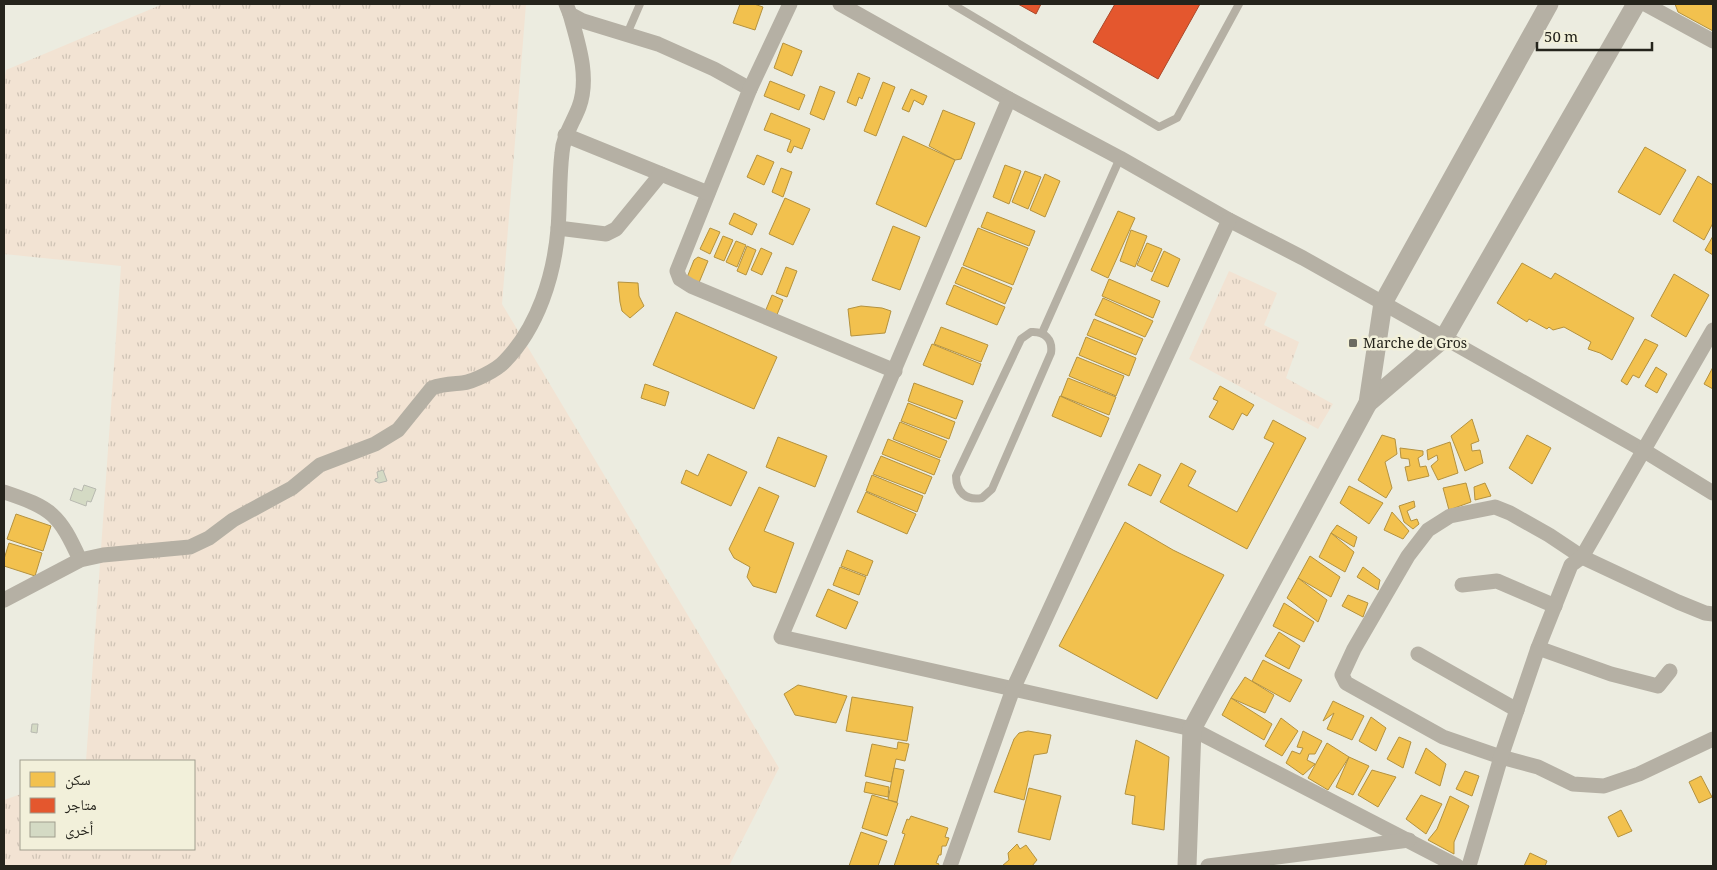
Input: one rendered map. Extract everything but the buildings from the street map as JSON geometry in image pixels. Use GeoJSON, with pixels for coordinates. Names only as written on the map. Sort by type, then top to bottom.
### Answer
{"type":"FeatureCollection","features":[{"type":"Feature","properties":{"kind":"street"},"geometry":{"type":"LineString","coordinates":[[790,4],[750,88],[678,271],[680,279],[691,286],[894,370]]}},
{"type":"Feature","properties":{"kind":"street"},"geometry":{"type":"LineString","coordinates":[[840,4],[1229,220],[1303,258],[1643,450],[1713,493]]}},
{"type":"Feature","properties":{"kind":"street"},"geometry":{"type":"LineString","coordinates":[[1187,866],[1192,729],[1368,403],[1383,303],[1549,4]]}},
{"type":"Feature","properties":{"kind":"street"},"geometry":{"type":"LineString","coordinates":[[1368,403],[1444,338],[1636,4]]}},
{"type":"Feature","properties":{"kind":"street"},"geometry":{"type":"LineString","coordinates":[[1644,4],[1713,41]]}},
{"type":"Feature","properties":{"kind":"street"},"geometry":{"type":"LineString","coordinates":[[568,9],[583,21],[658,44],[714,69],[750,88]]}},
{"type":"Feature","properties":{"kind":"street"},"geometry":{"type":"LineString","coordinates":[[4,600],[80,560],[103,555],[190,547],[209,538],[233,520],[292,488],[320,465],[375,444],[398,430],[432,388],[439,385],[464,383],[504,363],[522,340],[536,317],[555,256],[562,152],[565,135],[579,106],[582,92],[583,64],[568,9]]}},
{"type":"Feature","properties":{"kind":"street"},"geometry":{"type":"LineString","coordinates":[[1010,99],[782,637],[1192,729],[1457,866]]}},
{"type":"Feature","properties":{"kind":"street"},"geometry":{"type":"LineString","coordinates":[[565,135],[708,193]]}},
{"type":"Feature","properties":{"kind":"street"},"geometry":{"type":"LineString","coordinates":[[558,228],[606,234],[616,229],[661,174]]}},
{"type":"Feature","properties":{"kind":"street"},"geometry":{"type":"LineString","coordinates":[[950,866],[1013,689],[1229,220]]}},
{"type":"Feature","properties":{"kind":"street"},"geometry":{"type":"LineString","coordinates":[[1469,866],[1501,757],[1538,648],[1570,566],[1582,557],[1713,330]]}},
{"type":"Feature","properties":{"kind":"street"},"geometry":{"type":"LineString","coordinates":[[4,492],[32,501],[56,517],[68,534],[80,560]]}},
{"type":"Feature","properties":{"kind":"street"},"geometry":{"type":"LineString","coordinates":[[1713,614],[1705,613],[1678,602],[1582,557],[1510,512],[1495,507],[1450,516],[1428,530],[1408,556],[1354,649],[1342,676],[1346,683],[1443,737],[1501,757],[1538,767],[1573,784],[1604,786],[1639,774],[1713,739]]}},
{"type":"Feature","properties":{"kind":"street"},"geometry":{"type":"LineString","coordinates":[[1462,585],[1497,581],[1555,606]]}},
{"type":"Feature","properties":{"kind":"street"},"geometry":{"type":"LineString","coordinates":[[1538,648],[1611,674],[1658,686],[1670,671]]}},
{"type":"Feature","properties":{"kind":"street"},"geometry":{"type":"LineString","coordinates":[[1418,654],[1517,710]]}},
{"type":"Feature","properties":{"kind":"street"},"geometry":{"type":"LineString","coordinates":[[1208,866],[1409,840]]}},
{"type":"Feature","properties":{"kind":"lane"},"geometry":{"type":"LineString","coordinates":[[627,34],[640,4]]}},
{"type":"Feature","properties":{"kind":"lane"},"geometry":{"type":"LineString","coordinates":[[952,4],[1159,127],[1178,118],[1239,4]]}},
{"type":"Feature","properties":{"kind":"lane"},"geometry":{"type":"LineString","coordinates":[[1042,333],[1120,158]]}},
{"type":"Feature","properties":{"kind":"lane"},"geometry":{"type":"LineString","coordinates":[[1031,332],[1042,333],[1051,342],[1051,354],[992,489],[982,498],[968,498],[962,495],[958,489],[956,476],[1021,339],[1031,332]]}},
{"type":"Feature","properties":{"kind":"green space"},"geometry":{"type":"Polygon","coordinates":[[[163,4],[526,4],[502,304],[779,768],[729,866],[4,866],[4,800],[20,794],[20,850],[195,850],[195,760],[86,760],[121,266],[4,254],[4,81],[6,70],[163,4]]]}},
{"type":"Feature","properties":{"kind":"green space"},"geometry":{"type":"Polygon","coordinates":[[[1229,271],[1277,293],[1264,325],[1299,342],[1286,378],[1333,404],[1318,429],[1189,359],[1229,271]]]}},
{"type":"Feature","properties":{"kind":"place","name":"Marche de Gros"},"geometry":{"type":"Point","coordinates":[1353,343]}}]}
